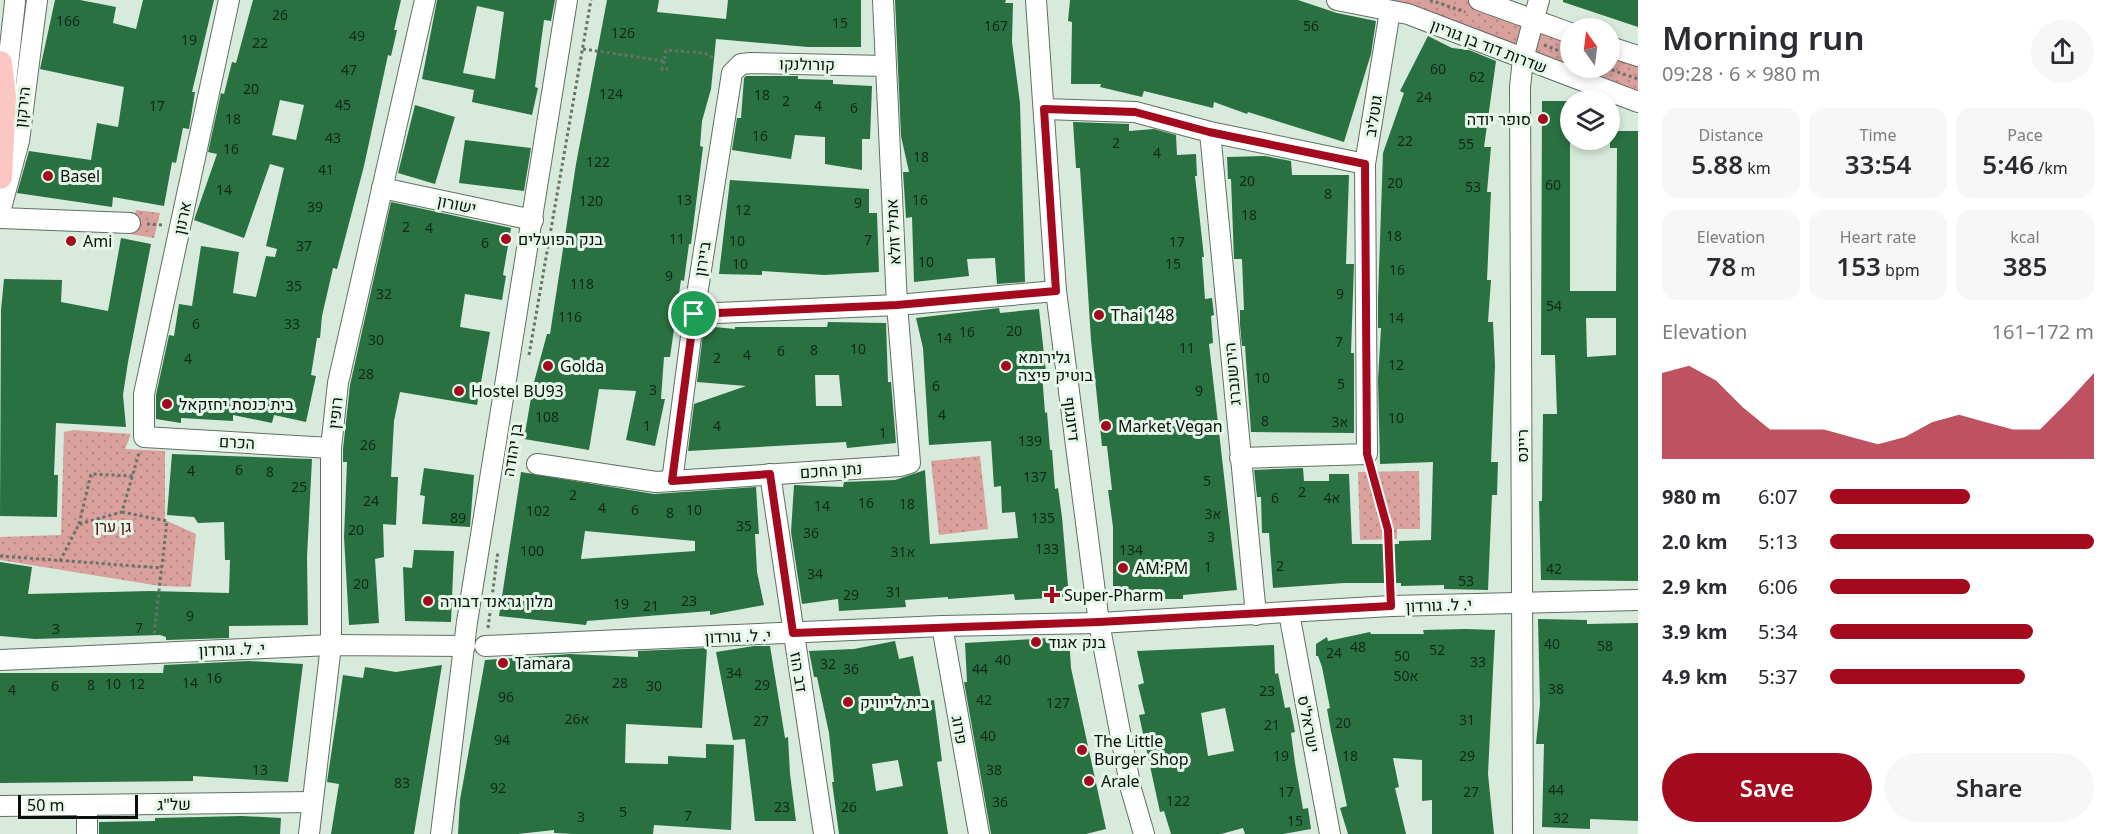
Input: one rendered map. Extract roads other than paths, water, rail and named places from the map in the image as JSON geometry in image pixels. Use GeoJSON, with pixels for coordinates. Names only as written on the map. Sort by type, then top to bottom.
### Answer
{"type":"FeatureCollection","features":[{"type":"Feature","properties":{"kind":"main road"},"geometry":{"type":"LineString","coordinates":[[0,63],[4,97],[0,177]]}},
{"type":"Feature","properties":{"kind":"street","name":"הירקון"},"geometry":{"type":"LineString","coordinates":[[0,212],[19,141],[37,0]]}},
{"type":"Feature","properties":{"kind":"street","name":"ארנון"},"geometry":{"type":"LineString","coordinates":[[144,437],[144,394],[230,0]]}},
{"type":"Feature","properties":{"kind":"street","name":"רופין"},"geometry":{"type":"LineString","coordinates":[[309,834],[331,645],[331,448],[338,383],[425,0]]}},
{"type":"Feature","properties":{"kind":"street"},"geometry":{"type":"LineString","coordinates":[[441,834],[465,646],[567,0]]}},
{"type":"Feature","properties":{"kind":"street","name":"אמיל זולא"},"geometry":{"type":"LineString","coordinates":[[883,0],[897,305],[910,463]]}},
{"type":"Feature","properties":{"kind":"street","name":"דיזנגוף"},"geometry":{"type":"LineString","coordinates":[[1036,0],[1056,291],[1099,622],[1131,789],[1144,834]]}},
{"type":"Feature","properties":{"kind":"street","name":"שדרות דוד בן גוריון"},"geometry":{"type":"LineString","coordinates":[[1337,0],[1408,14],[1638,102]]}},
{"type":"Feature","properties":{"kind":"street"},"geometry":{"type":"LineString","coordinates":[[1479,0],[1531,27],[1560,31]]}},
{"type":"Feature","properties":{"kind":"street","name":"ריינס"},"geometry":{"type":"LineString","coordinates":[[1523,834],[1520,87],[1523,59],[1539,0]]}},
{"type":"Feature","properties":{"kind":"street"},"geometry":{"type":"LineString","coordinates":[[4,97],[15,2]]}},
{"type":"Feature","properties":{"kind":"street","name":"גוטליב"},"geometry":{"type":"LineString","coordinates":[[1240,458],[1367,454],[1365,164],[1390,11]]}},
{"type":"Feature","properties":{"kind":"street"},"geometry":{"type":"LineString","coordinates":[[1620,50],[1638,56]]}},
{"type":"Feature","properties":{"kind":"street","name":"קורולנקו"},"geometry":{"type":"LineString","coordinates":[[732,73],[741,64],[750,63],[885,66]]}},
{"type":"Feature","properties":{"kind":"street","name":"ביירון"},"geometry":{"type":"LineString","coordinates":[[672,481],[694,314],[732,73]]}},
{"type":"Feature","properties":{"kind":"street"},"geometry":{"type":"LineString","coordinates":[[1044,109],[1135,112],[1209,132],[1365,164]]}},
{"type":"Feature","properties":{"kind":"street","name":"הירשנברג"},"geometry":{"type":"LineString","coordinates":[[1209,132],[1256,615]]}},
{"type":"Feature","properties":{"kind":"street","name":"ישורון"},"geometry":{"type":"LineString","coordinates":[[382,188],[532,220]]}},
{"type":"Feature","properties":{"kind":"street"},"geometry":{"type":"LineString","coordinates":[[0,218],[56,225],[130,223]]}},
{"type":"Feature","properties":{"kind":"street"},"geometry":{"type":"LineString","coordinates":[[694,314],[897,305],[1056,291]]}},
{"type":"Feature","properties":{"kind":"street","name":"הכרם"},"geometry":{"type":"LineString","coordinates":[[144,437],[331,448]]}},
{"type":"Feature","properties":{"kind":"street","name":"נתן החכם"},"geometry":{"type":"LineString","coordinates":[[537,464],[656,482],[900,466],[910,463]]}},
{"type":"Feature","properties":{"kind":"street","name":"דב הוז"},"geometry":{"type":"LineString","coordinates":[[770,474],[824,834]]}},
{"type":"Feature","properties":{"kind":"street","name":"י. ל. גורדון"},"geometry":{"type":"LineString","coordinates":[[485,646],[942,626],[1099,622],[1391,606],[1638,600]]}},
{"type":"Feature","properties":{"kind":"street","name":"ישראל'ס"},"geometry":{"type":"LineString","coordinates":[[1288,613],[1330,834]]}},
{"type":"Feature","properties":{"kind":"street","name":"פרוג"},"geometry":{"type":"LineString","coordinates":[[942,626],[979,834]]}},
{"type":"Feature","properties":{"kind":"street","name":"י. ל. גורדון"},"geometry":{"type":"LineString","coordinates":[[0,660],[331,645],[465,646]]}},
{"type":"Feature","properties":{"kind":"street","name":"של\"ג"},"geometry":{"type":"LineString","coordinates":[[0,806],[312,802]]}},
{"type":"Feature","properties":{"kind":"street"},"geometry":{"type":"LineString","coordinates":[[87,805],[87,834]]}},
{"type":"Feature","properties":{"kind":"place","name":"סופר יודה"},"geometry":{"type":"Point","coordinates":[1543,119]}},
{"type":"Feature","properties":{"kind":"place","name":"Basel"},"geometry":{"type":"Point","coordinates":[48,176]}},
{"type":"Feature","properties":{"kind":"place","name":"בנק הפועלים"},"geometry":{"type":"Point","coordinates":[506,239]}},
{"type":"Feature","properties":{"kind":"place","name":"Ami"},"geometry":{"type":"Point","coordinates":[71,241]}},
{"type":"Feature","properties":{"kind":"place","name":"Thai 148"},"geometry":{"type":"Point","coordinates":[1099,315]}},
{"type":"Feature","properties":{"kind":"place","name":"Golda"},"geometry":{"type":"Point","coordinates":[548,366]}},
{"type":"Feature","properties":{"kind":"place","name":"גלירומא בוטיק פיצה"},"geometry":{"type":"Point","coordinates":[1006,366]}},
{"type":"Feature","properties":{"kind":"place","name":"Hostel BU93"},"geometry":{"type":"Point","coordinates":[459,391]}},
{"type":"Feature","properties":{"kind":"place","name":"בית כנסת יחזקאל"},"geometry":{"type":"Point","coordinates":[167,404]}},
{"type":"Feature","properties":{"kind":"place","name":"Market Vegan"},"geometry":{"type":"Point","coordinates":[1106,426]}},
{"type":"Feature","properties":{"kind":"place","name":"AM:PM"},"geometry":{"type":"Point","coordinates":[1123,568]}},
{"type":"Feature","properties":{"kind":"place","name":"Super-Pharm"},"geometry":{"type":"Point","coordinates":[1052,595]}},
{"type":"Feature","properties":{"kind":"place","name":"מלון גראנד דבורה"},"geometry":{"type":"Point","coordinates":[428,601]}},
{"type":"Feature","properties":{"kind":"place","name":"בנק אגוד"},"geometry":{"type":"Point","coordinates":[1036,642]}},
{"type":"Feature","properties":{"kind":"place","name":"Tamara"},"geometry":{"type":"Point","coordinates":[503,663]}},
{"type":"Feature","properties":{"kind":"place","name":"בית לייוויק"},"geometry":{"type":"Point","coordinates":[848,702]}},
{"type":"Feature","properties":{"kind":"place","name":"The Little Burger Shop"},"geometry":{"type":"Point","coordinates":[1082,750]}},
{"type":"Feature","properties":{"kind":"place","name":"Arale"},"geometry":{"type":"Point","coordinates":[1089,781]}},
{"type":"Feature","properties":{"kind":"park label","name":"גן ערן"},"geometry":{"type":"Point","coordinates":[113,526]}}]}
